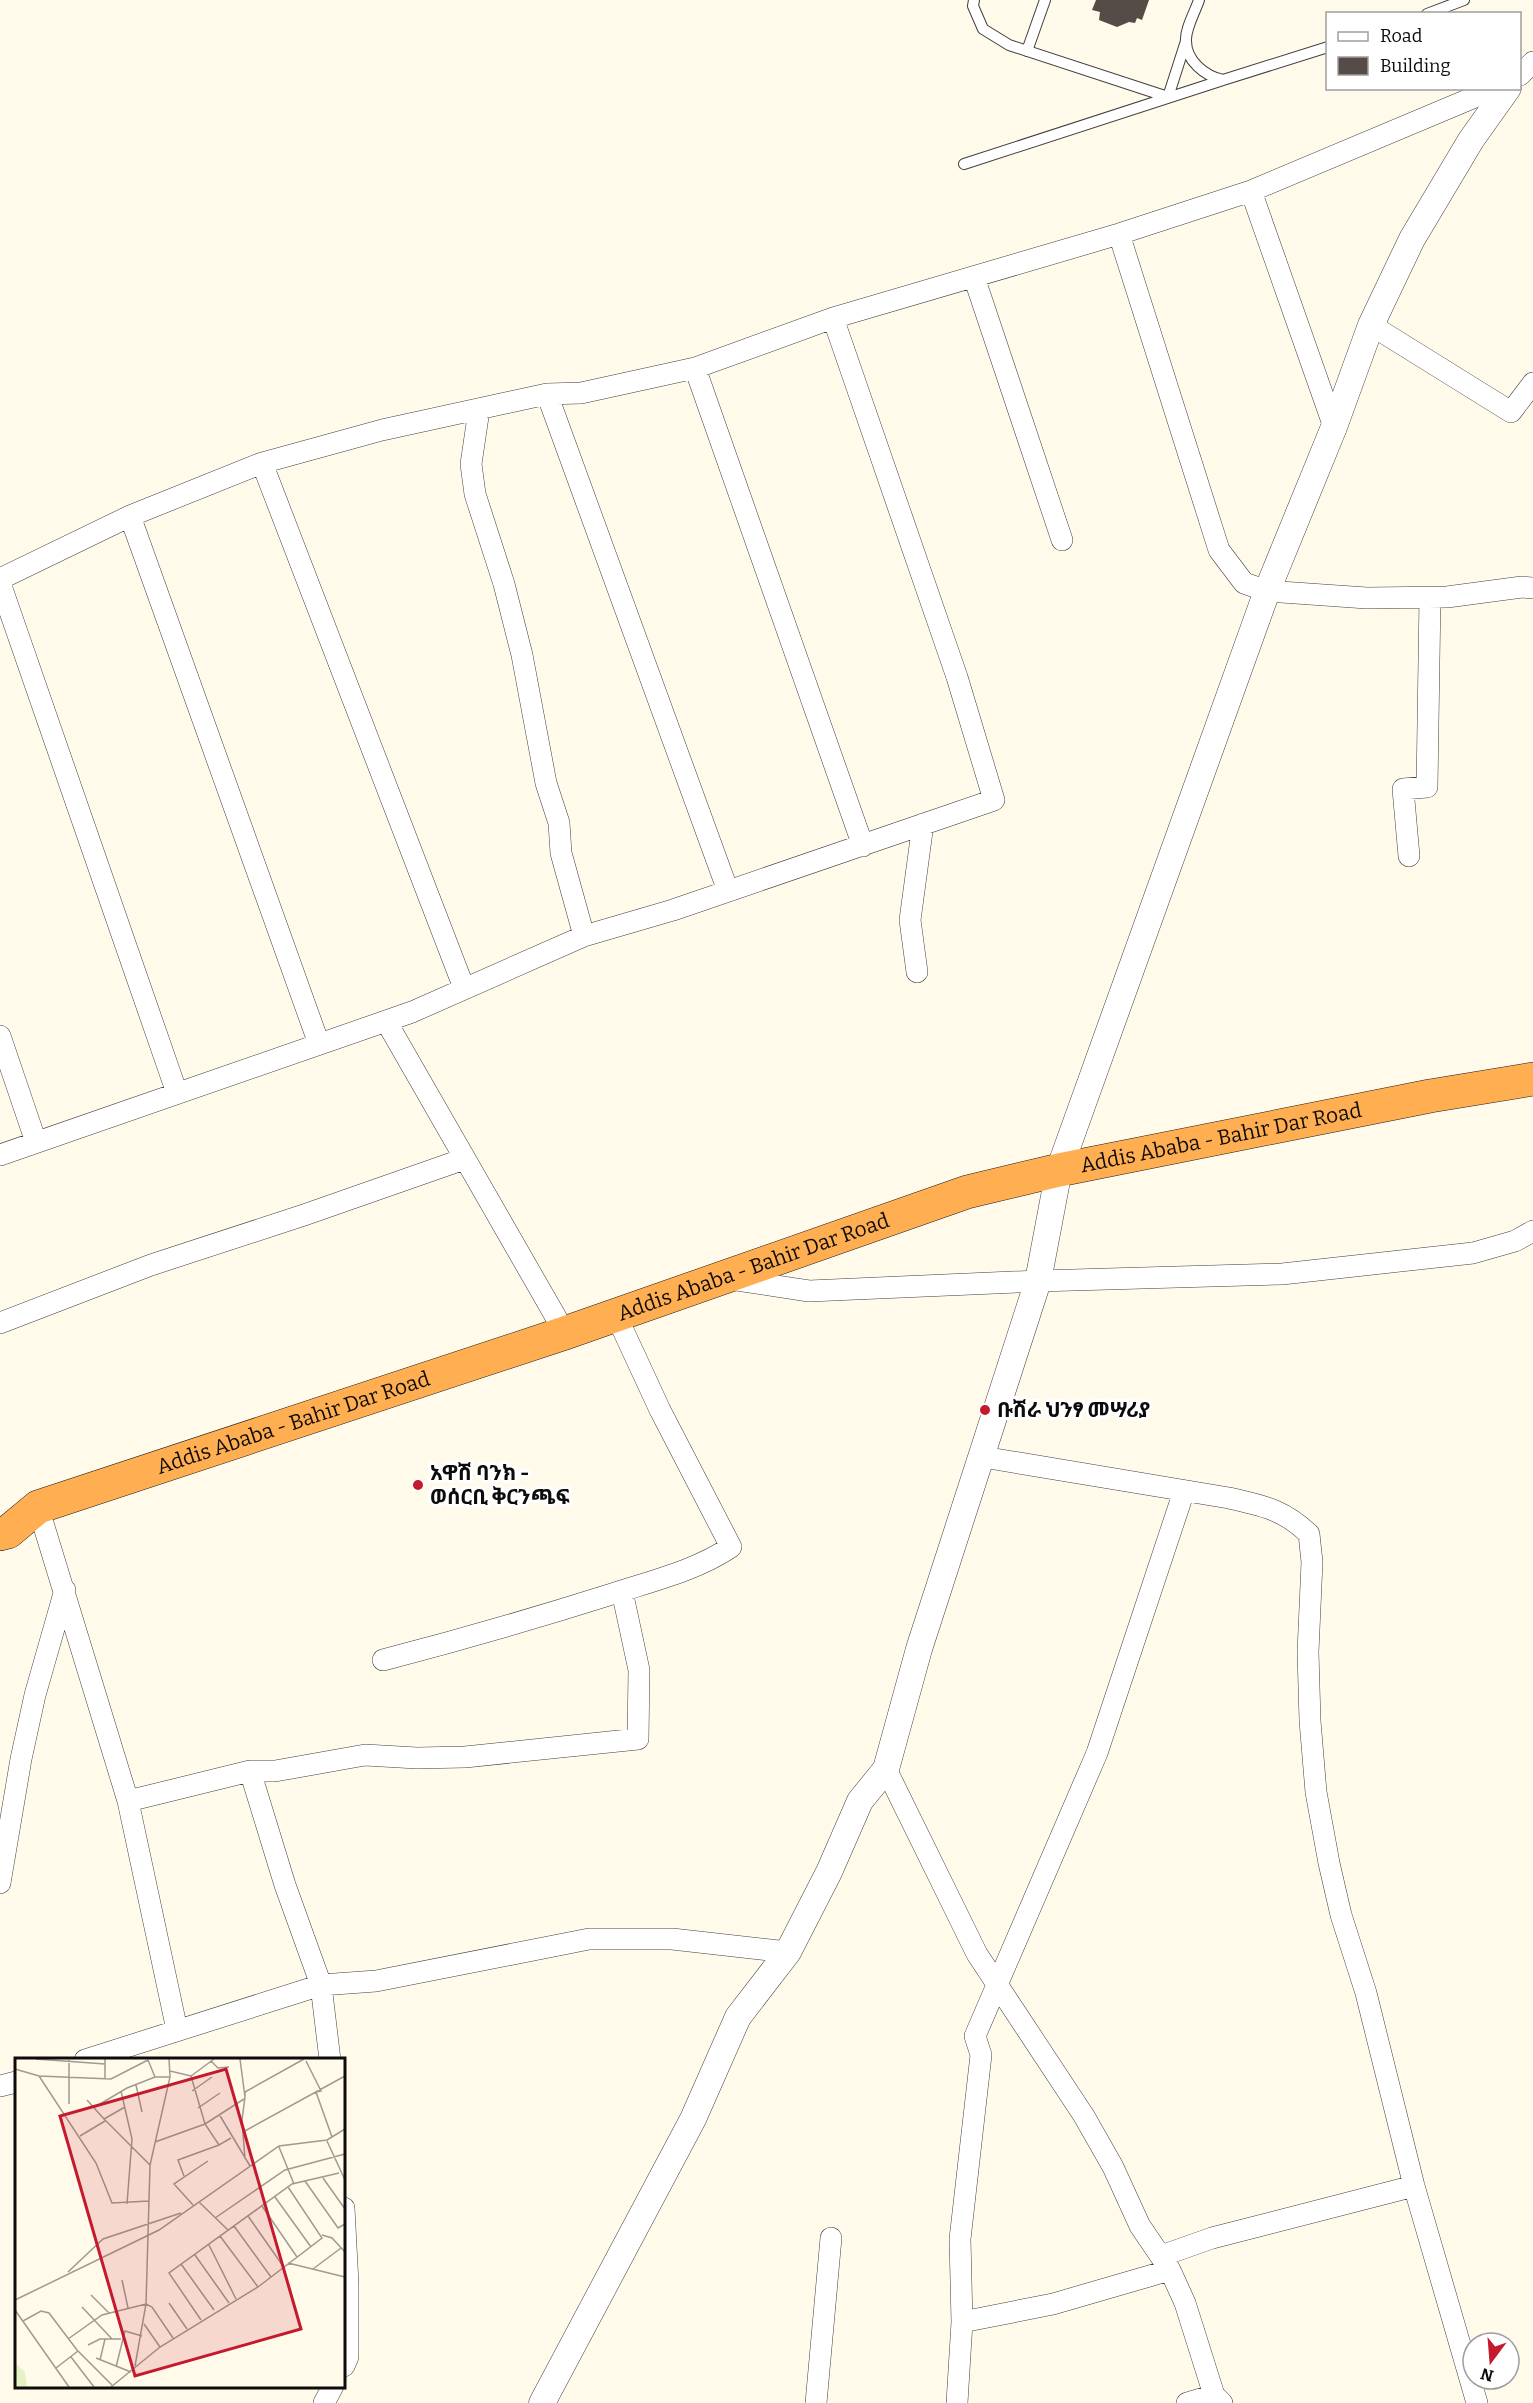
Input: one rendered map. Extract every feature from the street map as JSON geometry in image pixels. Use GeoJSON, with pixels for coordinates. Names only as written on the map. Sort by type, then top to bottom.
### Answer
{"type":"FeatureCollection","features":[{"type":"Feature","properties":{"kind":"highway","name":"Addis Ababa - Bahir Dar Road"},"geometry":{"type":"LineString","coordinates":[[0,1534],[8,1532],[38,1507],[565,1333],[967,1192],[1059,1170],[1430,1096],[1533,1079]]}},
{"type":"Feature","properties":{"kind":"street"},"geometry":{"type":"LineString","coordinates":[[1521,74],[1533,62]]}},
{"type":"Feature","properties":{"kind":"street"},"geometry":{"type":"LineString","coordinates":[[177,1093],[0,581],[130,516],[262,463],[382,430],[547,394],[581,393],[694,368],[833,318],[1119,234],[1251,191],[1491,90]]}},
{"type":"Feature","properties":{"kind":"street"},"geometry":{"type":"LineString","coordinates":[[542,2403],[693,2119],[738,2017],[788,1952],[829,1872],[860,1801],[886,1769],[918,1649],[983,1458],[1038,1281],[1059,1170],[1267,591],[1335,427],[1371,326],[1412,239],[1471,140],[1507,90]]}},
{"type":"Feature","properties":{"kind":"street"},"geometry":{"type":"LineString","coordinates":[[1251,191],[1335,427]]}},
{"type":"Feature","properties":{"kind":"street"},"geometry":{"type":"LineString","coordinates":[[1119,234],[1219,550],[1244,582],[1267,591],[1367,598],[1430,597],[1522,587],[1533,588]]}},
{"type":"Feature","properties":{"kind":"street"},"geometry":{"type":"LineString","coordinates":[[974,278],[1062,540]]}},
{"type":"Feature","properties":{"kind":"street"},"geometry":{"type":"LineString","coordinates":[[0,1155],[386,1021],[584,936],[728,891],[994,800],[957,677],[833,318]]}},
{"type":"Feature","properties":{"kind":"street"},"geometry":{"type":"LineString","coordinates":[[1371,326],[1511,412],[1533,383]]}},
{"type":"Feature","properties":{"kind":"street"},"geometry":{"type":"LineString","coordinates":[[694,368],[862,846]]}},
{"type":"Feature","properties":{"kind":"street"},"geometry":{"type":"LineString","coordinates":[[547,394],[728,891]]}},
{"type":"Feature","properties":{"kind":"street"},"geometry":{"type":"LineString","coordinates":[[479,410],[471,464],[475,494],[504,584],[519,645],[546,783],[559,823],[561,853],[584,936]]}},
{"type":"Feature","properties":{"kind":"street"},"geometry":{"type":"LineString","coordinates":[[262,463],[464,988]]}},
{"type":"Feature","properties":{"kind":"street"},"geometry":{"type":"LineString","coordinates":[[130,516],[319,1044]]}},
{"type":"Feature","properties":{"kind":"street"},"geometry":{"type":"LineString","coordinates":[[1409,856],[1403,789],[1427,787],[1430,597]]}},
{"type":"Feature","properties":{"kind":"street"},"geometry":{"type":"LineString","coordinates":[[917,972],[910,921],[923,824]]}},
{"type":"Feature","properties":{"kind":"street"},"geometry":{"type":"LineString","coordinates":[[386,1021],[565,1333]]}},
{"type":"Feature","properties":{"kind":"street"},"geometry":{"type":"LineString","coordinates":[[0,1036],[36,1142]]}},
{"type":"Feature","properties":{"kind":"street"},"geometry":{"type":"LineString","coordinates":[[0,1323],[151,1265],[464,1159]]}},
{"type":"Feature","properties":{"kind":"street"},"geometry":{"type":"LineString","coordinates":[[721,1278],[809,1291],[1282,1274],[1473,1253],[1515,1241],[1533,1231]]}},
{"type":"Feature","properties":{"kind":"street"},"geometry":{"type":"LineString","coordinates":[[383,1660],[493,1632],[622,1591],[715,1558],[731,1547],[660,1410],[616,1315]]}},
{"type":"Feature","properties":{"kind":"street"},"geometry":{"type":"LineString","coordinates":[[983,1458],[1264,1506],[1291,1517],[1309,1534],[1312,1562],[1308,1652],[1316,1792],[1341,1915],[1366,1993],[1414,2186],[1477,2403]]}},
{"type":"Feature","properties":{"kind":"street"},"geometry":{"type":"LineString","coordinates":[[957,2403],[962,2322],[960,2239],[981,2055],[975,2036],[995,1984],[1042,1887],[1097,1753],[1184,1491]]}},
{"type":"Feature","properties":{"kind":"street"},"geometry":{"type":"LineString","coordinates":[[38,1507],[128,1801],[177,2030]]}},
{"type":"Feature","properties":{"kind":"street"},"geometry":{"type":"LineString","coordinates":[[0,1883],[6,1820],[35,1695],[65,1590]]}},
{"type":"Feature","properties":{"kind":"street"},"geometry":{"type":"LineString","coordinates":[[128,1801],[249,1771],[275,1771],[365,1755],[417,1758],[465,1757],[638,1739],[639,1670],[622,1591]]}},
{"type":"Feature","properties":{"kind":"street"},"geometry":{"type":"LineString","coordinates":[[886,1769],[977,1954],[1084,2116],[1113,2167],[1140,2226],[1166,2263],[1185,2303],[1218,2399],[1187,2403]]}},
{"type":"Feature","properties":{"kind":"street"},"geometry":{"type":"LineString","coordinates":[[249,1771],[285,1885],[321,1985],[330,2058]]}},
{"type":"Feature","properties":{"kind":"street"},"geometry":{"type":"LineString","coordinates":[[91,2058],[321,1985],[376,1981],[589,1939],[672,1939],[788,1952]]}},
{"type":"Feature","properties":{"kind":"street"},"geometry":{"type":"LineString","coordinates":[[0,2086],[15,2082]]}},
{"type":"Feature","properties":{"kind":"street"},"geometry":{"type":"LineString","coordinates":[[962,2322],[1053,2304],[1166,2263],[1212,2238],[1414,2186]]}},
{"type":"Feature","properties":{"kind":"street"},"geometry":{"type":"LineString","coordinates":[[816,2403],[831,2238]]}},
{"type":"Feature","properties":{"kind":"street"},"geometry":{"type":"LineString","coordinates":[[345,2250],[348,2357],[345,2364]]}},
{"type":"Feature","properties":{"kind":"street"},"geometry":{"type":"LineString","coordinates":[[324,2403],[332,2388]]}},
{"type":"Feature","properties":{"kind":"lane"},"geometry":{"type":"LineString","coordinates":[[974,0],[973,6],[983,29],[992,37],[1027,51],[1168,97]]}},
{"type":"Feature","properties":{"kind":"lane"},"geometry":{"type":"LineString","coordinates":[[1027,51],[1045,0]]}},
{"type":"Feature","properties":{"kind":"lane"},"geometry":{"type":"LineString","coordinates":[[1168,97],[1199,0]]}},
{"type":"Feature","properties":{"kind":"lane"},"geometry":{"type":"LineString","coordinates":[[1432,12],[1464,0]]}},
{"type":"Feature","properties":{"kind":"lane"},"geometry":{"type":"LineString","coordinates":[[1186,40],[1192,60],[1214,78],[1223,80]]}},
{"type":"Feature","properties":{"kind":"lane"},"geometry":{"type":"LineString","coordinates":[[964,164],[1326,48]]}},
{"type":"Feature","properties":{"kind":"building"},"geometry":{"type":"Polygon","coordinates":[[[1096,0],[1149,0],[1142,20],[1137,18],[1135,23],[1129,22],[1117,27],[1099,20],[1100,12],[1092,10],[1096,0]]]}},
{"type":"Feature","properties":{"kind":"place","name":"ቡሽራ ህንፃ መሣሪያ"},"geometry":{"type":"Point","coordinates":[985,1410]}},
{"type":"Feature","properties":{"kind":"place","name":"አዋሽ ባንክ - ወሰርቢ ቅርንጫፍ"},"geometry":{"type":"Point","coordinates":[418,1485]}}]}
